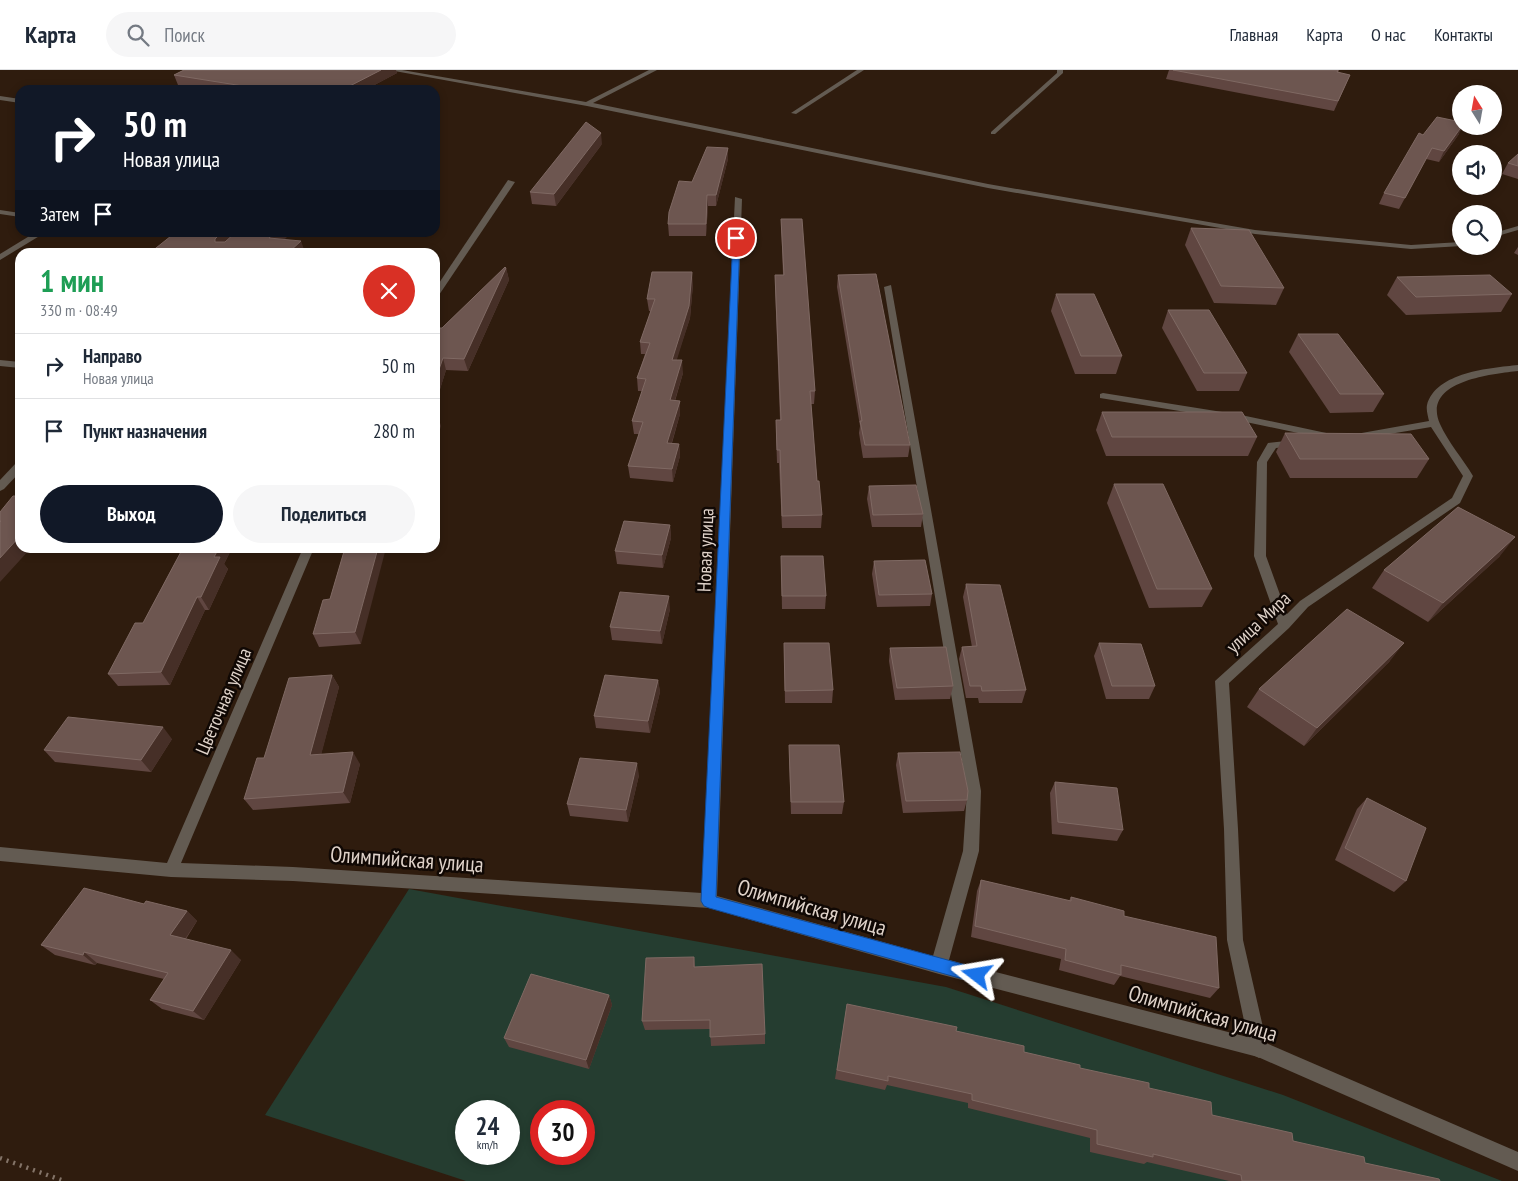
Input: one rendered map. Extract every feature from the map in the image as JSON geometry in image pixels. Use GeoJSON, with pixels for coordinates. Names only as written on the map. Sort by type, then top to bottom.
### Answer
{"type":"FeatureCollection","features":[{"type":"Feature","properties":{"kind":"street"},"geometry":{"type":"LineString","coordinates":[[392,70],[587,104],[988,186],[1255,232],[1410,246],[1452,244]]}},
{"type":"Feature","properties":{"kind":"street"},"geometry":{"type":"LineString","coordinates":[[587,104],[654,70]]}},
{"type":"Feature","properties":{"kind":"street"},"geometry":{"type":"LineString","coordinates":[[794,113],[861,70]]}},
{"type":"Feature","properties":{"kind":"street"},"geometry":{"type":"LineString","coordinates":[[993,133],[1060,73],[1060,70]]}},
{"type":"Feature","properties":{"kind":"street"},"geometry":{"type":"LineString","coordinates":[[435,78],[448,73]]}},
{"type":"Feature","properties":{"kind":"street"},"geometry":{"type":"LineString","coordinates":[[0,98],[15,100]]}},
{"type":"Feature","properties":{"kind":"street"},"geometry":{"type":"LineString","coordinates":[[440,288],[511,182]]}},
{"type":"Feature","properties":{"kind":"street","name":"Новая улица"},"geometry":{"type":"LineString","coordinates":[[709,901],[738,199]]}},
{"type":"Feature","properties":{"kind":"street"},"geometry":{"type":"LineString","coordinates":[[0,212],[15,215]]}},
{"type":"Feature","properties":{"kind":"street"},"geometry":{"type":"LineString","coordinates":[[1502,233],[1518,228]]}},
{"type":"Feature","properties":{"kind":"street"},"geometry":{"type":"LineString","coordinates":[[16,248],[34,237]]}},
{"type":"Feature","properties":{"kind":"street"},"geometry":{"type":"LineString","coordinates":[[0,258],[15,249]]}},
{"type":"Feature","properties":{"kind":"street"},"geometry":{"type":"LineString","coordinates":[[888,287],[974,791],[971,851],[939,966]]}},
{"type":"Feature","properties":{"kind":"street"},"geometry":{"type":"LineString","coordinates":[[0,363],[15,364]]}},
{"type":"Feature","properties":{"kind":"street"},"geometry":{"type":"LineString","coordinates":[[1353,438],[1434,424],[1432,406],[1442,388],[1480,372],[1518,368]]}},
{"type":"Feature","properties":{"kind":"street"},"geometry":{"type":"LineString","coordinates":[[1103,396],[1241,418],[1344,439],[1272,445],[1262,462],[1260,556],[1285,625]]}},
{"type":"Feature","properties":{"kind":"street","name":"улица Мира"},"geometry":{"type":"LineString","coordinates":[[1259,1049],[1235,940],[1231,830],[1222,681],[1285,625],[1304,604],[1456,500],[1468,476],[1434,424]]}},
{"type":"Feature","properties":{"kind":"street"},"geometry":{"type":"LineString","coordinates":[[0,488],[15,471]]}},
{"type":"Feature","properties":{"kind":"street","name":"Цветочная улица"},"geometry":{"type":"LineString","coordinates":[[171,870],[307,553]]}},
{"type":"Feature","properties":{"kind":"street","name":"Олимпийская улица"},"geometry":{"type":"LineString","coordinates":[[0,854],[171,870],[292,874],[709,901],[939,966],[1259,1049],[1518,1162]]}},
{"type":"Feature","properties":{"kind":"path"},"geometry":{"type":"LineString","coordinates":[[0,1158],[64,1181]]}},
{"type":"Feature","properties":{"kind":"green space"},"geometry":{"type":"Polygon","coordinates":[[[409,889],[946,987],[1283,1095],[1502,1181],[466,1181],[265,1115],[409,889]]]}},
{"type":"Feature","properties":{"kind":"building"},"geometry":{"type":"Polygon","coordinates":[[[184,70],[381,70],[352,85],[237,85],[174,75],[184,70]]]}},
{"type":"Feature","properties":{"kind":"building"},"geometry":{"type":"Polygon","coordinates":[[[1173,70],[1338,70],[1337,72],[1350,75],[1338,101],[1173,70]]]}},
{"type":"Feature","properties":{"kind":"building"},"geometry":{"type":"Polygon","coordinates":[[[1437,117],[1452,120],[1452,135],[1456,135],[1444,151],[1432,148],[1405,198],[1384,193],[1419,133],[1423,135],[1437,117]]]}},
{"type":"Feature","properties":{"kind":"building"},"geometry":{"type":"Polygon","coordinates":[[[586,122],[601,133],[554,194],[530,192],[586,122]]]}},
{"type":"Feature","properties":{"kind":"building"},"geometry":{"type":"Polygon","coordinates":[[[707,147],[728,148],[716,195],[707,195],[706,224],[668,224],[669,212],[679,181],[692,182],[707,147]]]}},
{"type":"Feature","properties":{"kind":"building"},"geometry":{"type":"Polygon","coordinates":[[[1518,154],[1518,166],[1508,163],[1518,154]]]}},
{"type":"Feature","properties":{"kind":"building"},"geometry":{"type":"Polygon","coordinates":[[[781,219],[802,219],[815,391],[810,391],[817,481],[819,481],[822,515],[782,516],[780,450],[777,450],[776,420],[781,420],[775,275],[784,275],[781,219]]]}},
{"type":"Feature","properties":{"kind":"building"},"geometry":{"type":"Polygon","coordinates":[[[1191,228],[1249,230],[1284,288],[1221,286],[1191,228]]]}},
{"type":"Feature","properties":{"kind":"building"},"geometry":{"type":"Polygon","coordinates":[[[170,237],[217,237],[215,242],[225,242],[230,237],[270,237],[269,238],[301,241],[293,248],[156,248],[170,237]]]}},
{"type":"Feature","properties":{"kind":"building"},"geometry":{"type":"Polygon","coordinates":[[[506,268],[464,359],[443,358],[440,367],[440,328],[506,268]]]}},
{"type":"Feature","properties":{"kind":"building"},"geometry":{"type":"Polygon","coordinates":[[[652,272],[692,272],[689,306],[672,360],[682,360],[670,400],[680,401],[667,443],[679,444],[672,469],[628,466],[643,422],[632,421],[646,379],[637,378],[650,343],[640,342],[655,299],[647,299],[652,272]]]}},
{"type":"Feature","properties":{"kind":"building"},"geometry":{"type":"Polygon","coordinates":[[[876,274],[910,445],[865,445],[860,421],[862,421],[838,275],[876,274]]]}},
{"type":"Feature","properties":{"kind":"building"},"geometry":{"type":"Polygon","coordinates":[[[1490,275],[1512,294],[1416,297],[1397,277],[1490,275]]]}},
{"type":"Feature","properties":{"kind":"building"},"geometry":{"type":"Polygon","coordinates":[[[1056,294],[1094,294],[1122,356],[1081,356],[1056,294]]]}},
{"type":"Feature","properties":{"kind":"building"},"geometry":{"type":"Polygon","coordinates":[[[1168,310],[1209,310],[1247,373],[1204,373],[1168,310]]]}},
{"type":"Feature","properties":{"kind":"building"},"geometry":{"type":"Polygon","coordinates":[[[1298,334],[1338,334],[1384,394],[1340,394],[1298,334]]]}},
{"type":"Feature","properties":{"kind":"building"},"geometry":{"type":"Polygon","coordinates":[[[1102,412],[1242,412],[1257,437],[1112,437],[1102,412]]]}},
{"type":"Feature","properties":{"kind":"building"},"geometry":{"type":"Polygon","coordinates":[[[1285,433],[1411,434],[1429,459],[1300,459],[1285,433]]]}},
{"type":"Feature","properties":{"kind":"building"},"geometry":{"type":"Polygon","coordinates":[[[1114,484],[1163,484],[1212,589],[1157,589],[1114,484]]]}},
{"type":"Feature","properties":{"kind":"building"},"geometry":{"type":"Polygon","coordinates":[[[916,485],[923,514],[873,515],[869,486],[916,485]]]}},
{"type":"Feature","properties":{"kind":"building"},"geometry":{"type":"Polygon","coordinates":[[[15,496],[15,542],[0,558],[1,521],[0,512],[15,496]]]}},
{"type":"Feature","properties":{"kind":"building"},"geometry":{"type":"Polygon","coordinates":[[[1458,507],[1515,537],[1443,603],[1384,570],[1458,507]]]}},
{"type":"Feature","properties":{"kind":"building"},"geometry":{"type":"Polygon","coordinates":[[[624,521],[670,525],[662,555],[615,551],[624,521]]]}},
{"type":"Feature","properties":{"kind":"building"},"geometry":{"type":"Polygon","coordinates":[[[180,553],[216,553],[214,557],[220,557],[201,597],[197,597],[161,672],[108,674],[135,623],[143,623],[180,553]]]}},
{"type":"Feature","properties":{"kind":"building"},"geometry":{"type":"Polygon","coordinates":[[[344,553],[377,553],[355,632],[313,634],[323,600],[330,599],[344,553]]]}},
{"type":"Feature","properties":{"kind":"building"},"geometry":{"type":"Polygon","coordinates":[[[781,556],[823,556],[826,596],[782,596],[781,556]]]}},
{"type":"Feature","properties":{"kind":"building"},"geometry":{"type":"Polygon","coordinates":[[[925,560],[932,594],[879,595],[874,561],[925,560]]]}},
{"type":"Feature","properties":{"kind":"building"},"geometry":{"type":"Polygon","coordinates":[[[966,584],[1000,585],[1026,690],[982,691],[981,686],[970,686],[962,647],[977,646],[966,584]]]}},
{"type":"Feature","properties":{"kind":"building"},"geometry":{"type":"Polygon","coordinates":[[[620,592],[669,596],[660,631],[610,627],[620,592]]]}},
{"type":"Feature","properties":{"kind":"building"},"geometry":{"type":"Polygon","coordinates":[[[1347,609],[1404,643],[1317,728],[1259,689],[1347,609]]]}},
{"type":"Feature","properties":{"kind":"building"},"geometry":{"type":"Polygon","coordinates":[[[784,643],[829,643],[833,690],[785,691],[784,643]]]}},
{"type":"Feature","properties":{"kind":"building"},"geometry":{"type":"Polygon","coordinates":[[[1099,643],[1141,644],[1155,686],[1112,686],[1099,643]]]}},
{"type":"Feature","properties":{"kind":"building"},"geometry":{"type":"Polygon","coordinates":[[[946,647],[953,686],[897,688],[890,648],[946,647]]]}},
{"type":"Feature","properties":{"kind":"building"},"geometry":{"type":"Polygon","coordinates":[[[332,675],[310,755],[353,752],[343,792],[244,799],[257,758],[264,758],[289,678],[332,675]]]}},
{"type":"Feature","properties":{"kind":"building"},"geometry":{"type":"Polygon","coordinates":[[[605,675],[658,680],[648,721],[594,716],[605,675]]]}},
{"type":"Feature","properties":{"kind":"building"},"geometry":{"type":"Polygon","coordinates":[[[68,717],[163,727],[141,760],[44,750],[68,717]]]}},
{"type":"Feature","properties":{"kind":"building"},"geometry":{"type":"Polygon","coordinates":[[[789,745],[839,745],[844,802],[791,802],[789,745]]]}},
{"type":"Feature","properties":{"kind":"building"},"geometry":{"type":"Polygon","coordinates":[[[960,752],[968,791],[967,800],[906,801],[898,753],[960,752]]]}},
{"type":"Feature","properties":{"kind":"building"},"geometry":{"type":"Polygon","coordinates":[[[580,758],[637,763],[626,810],[567,804],[580,758]]]}},
{"type":"Feature","properties":{"kind":"building"},"geometry":{"type":"Polygon","coordinates":[[[1055,782],[1117,788],[1123,830],[1058,822],[1055,782]]]}},
{"type":"Feature","properties":{"kind":"building"},"geometry":{"type":"Polygon","coordinates":[[[1367,798],[1426,828],[1406,881],[1345,848],[1367,798]]]}},
{"type":"Feature","properties":{"kind":"building"},"geometry":{"type":"Polygon","coordinates":[[[981,880],[1071,901],[1071,897],[1124,911],[1124,916],[1216,937],[1219,988],[1121,965],[1121,975],[1065,960],[1066,949],[975,926],[981,880]]]}},
{"type":"Feature","properties":{"kind":"building"},"geometry":{"type":"Polygon","coordinates":[[[84,888],[144,904],[146,901],[187,911],[170,935],[231,950],[193,1011],[150,1000],[168,973],[84,952],[83,955],[41,945],[84,888]]]}},
{"type":"Feature","properties":{"kind":"building"},"geometry":{"type":"Polygon","coordinates":[[[694,957],[694,967],[762,964],[765,1034],[710,1037],[710,1020],[642,1021],[646,958],[694,957]]]}},
{"type":"Feature","properties":{"kind":"building"},"geometry":{"type":"Polygon","coordinates":[[[531,974],[609,995],[586,1060],[504,1038],[531,974]]]}},
{"type":"Feature","properties":{"kind":"building"},"geometry":{"type":"Polygon","coordinates":[[[847,1004],[957,1027],[956,1031],[1024,1046],[1024,1052],[1080,1065],[1080,1068],[1149,1083],[1149,1088],[1211,1102],[1212,1115],[1292,1133],[1293,1141],[1364,1157],[1365,1163],[1439,1179],[1440,1181],[1242,1181],[1241,1175],[1153,1154],[1153,1157],[1097,1144],[1097,1130],[972,1100],[972,1094],[888,1076],[888,1081],[837,1070],[847,1004]]]}},
{"type":"Feature","properties":{"kind":"route"},"geometry":{"type":"LineString","coordinates":[[736,238],[709,901],[977,975]]}}]}
